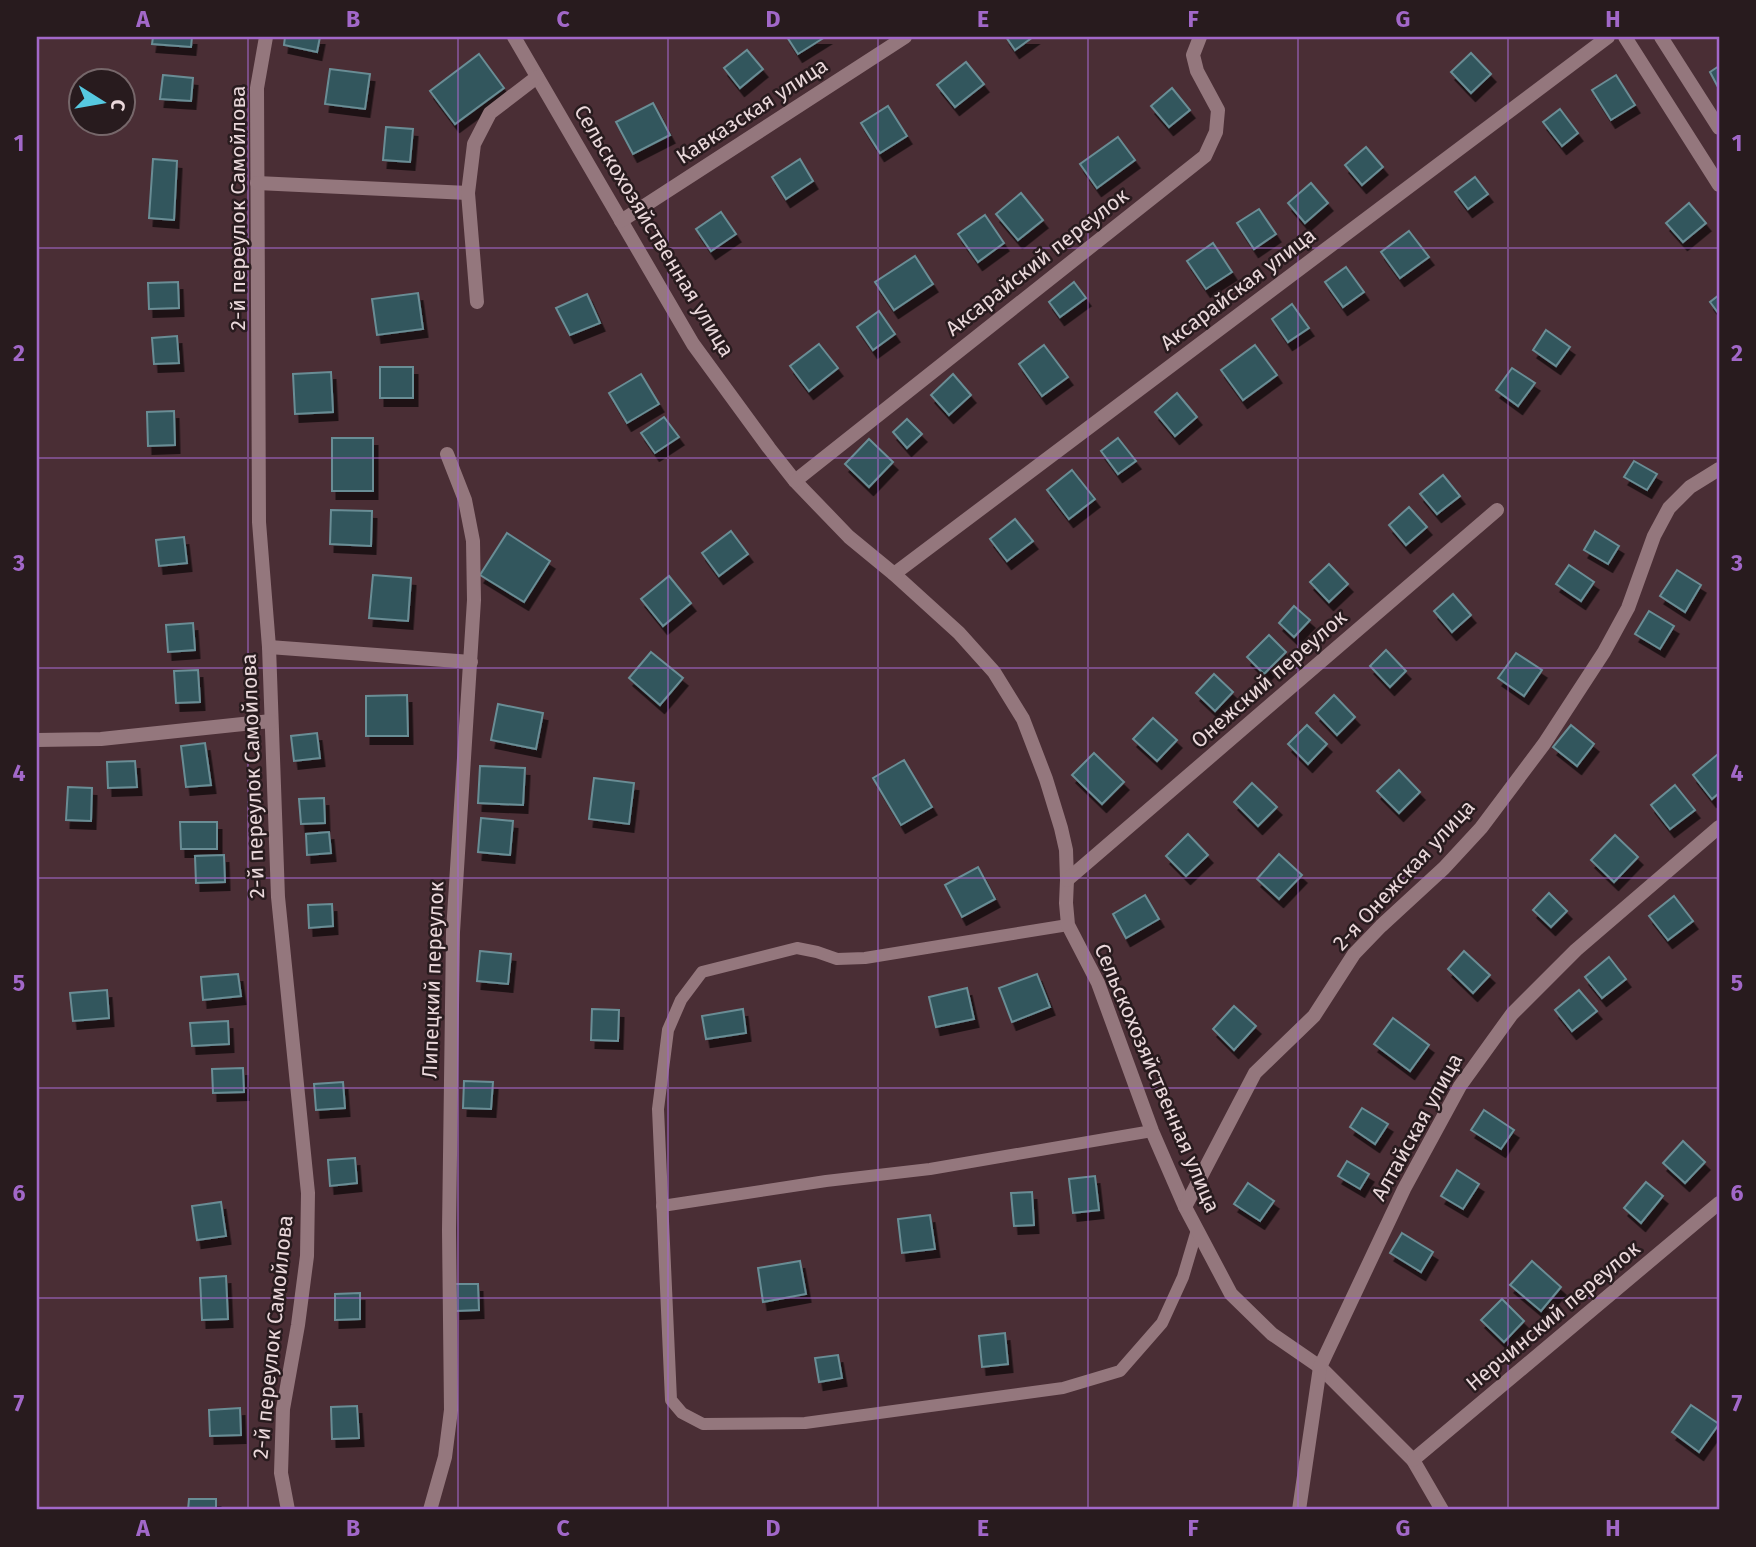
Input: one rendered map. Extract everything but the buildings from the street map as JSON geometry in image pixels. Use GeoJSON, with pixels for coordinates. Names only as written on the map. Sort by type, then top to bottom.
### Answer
{"type":"FeatureCollection","features":[{"type":"Feature","properties":{"kind":"street","name":"2-й переулок Самойлова"},"geometry":{"type":"LineString","coordinates":[[266,37],[257,88],[259,522],[269,647],[278,897],[308,1193],[307,1256],[283,1409],[281,1473],[288,1510]]}},
{"type":"Feature","properties":{"kind":"street","name":"Сельскохозяйственная улица"},"geometry":{"type":"LineString","coordinates":[[513,37],[693,344],[794,481],[849,537],[959,633],[994,672],[1023,719],[1061,828],[1066,850],[1068,925],[1098,983],[1152,1131],[1185,1207],[1231,1294],[1272,1334],[1320,1367],[1413,1460],[1442,1510]]}},
{"type":"Feature","properties":{"kind":"street","name":"Кавказская улица"},"geometry":{"type":"LineString","coordinates":[[621,220],[905,37]]}},
{"type":"Feature","properties":{"kind":"street","name":"Аксарайский переулок"},"geometry":{"type":"LineString","coordinates":[[794,481],[1205,156],[1216,132],[1218,110],[1197,71],[1193,55],[1200,37]]}},
{"type":"Feature","properties":{"kind":"street","name":"Аксарайская улица"},"geometry":{"type":"LineString","coordinates":[[894,574],[1608,37]]}},
{"type":"Feature","properties":{"kind":"street"},"geometry":{"type":"LineString","coordinates":[[1625,37],[1719,185]]}},
{"type":"Feature","properties":{"kind":"street"},"geometry":{"type":"LineString","coordinates":[[1661,37],[1719,128]]}},
{"type":"Feature","properties":{"kind":"street"},"geometry":{"type":"LineString","coordinates":[[477,302],[468,193],[474,144],[490,113],[537,77]]}},
{"type":"Feature","properties":{"kind":"street"},"geometry":{"type":"LineString","coordinates":[[257,183],[468,193]]}},
{"type":"Feature","properties":{"kind":"street","name":"Липецкий переулок"},"geometry":{"type":"LineString","coordinates":[[430,1510],[444,1457],[451,1410],[449,1230],[453,932],[474,600],[473,541],[464,500],[447,454]]}},
{"type":"Feature","properties":{"kind":"street","name":"2-я Онежская улица"},"geometry":{"type":"LineString","coordinates":[[1185,1207],[1255,1073],[1314,1016],[1354,954],[1444,868],[1481,828],[1545,744],[1604,652],[1628,608],[1654,536],[1669,508],[1690,487],[1719,469]]}},
{"type":"Feature","properties":{"kind":"street","name":"Онежский переулок"},"geometry":{"type":"LineString","coordinates":[[1067,880],[1497,510]]}},
{"type":"Feature","properties":{"kind":"street"},"geometry":{"type":"LineString","coordinates":[[269,647],[471,662]]}},
{"type":"Feature","properties":{"kind":"street"},"geometry":{"type":"LineString","coordinates":[[37,740],[101,738],[271,721]]}},
{"type":"Feature","properties":{"kind":"street","name":"Алтайская улица"},"geometry":{"type":"LineString","coordinates":[[1298,1510],[1320,1367],[1404,1189],[1460,1086],[1512,1014],[1576,950],[1719,827]]}},
{"type":"Feature","properties":{"kind":"street","name":"Нерчинский переулок"},"geometry":{"type":"LineString","coordinates":[[1413,1460],[1719,1203]]}},
{"type":"Feature","properties":{"kind":"lane"},"geometry":{"type":"LineString","coordinates":[[1068,925],[865,958],[837,960],[817,951],[797,948],[702,972],[681,1000],[668,1030],[658,1109],[671,1400],[682,1413],[703,1424],[805,1423],[1063,1388],[1120,1371],[1162,1322],[1183,1277],[1197,1230]]}},
{"type":"Feature","properties":{"kind":"lane"},"geometry":{"type":"LineString","coordinates":[[662,1206],[826,1181],[930,1169],[1152,1131]]}}]}
